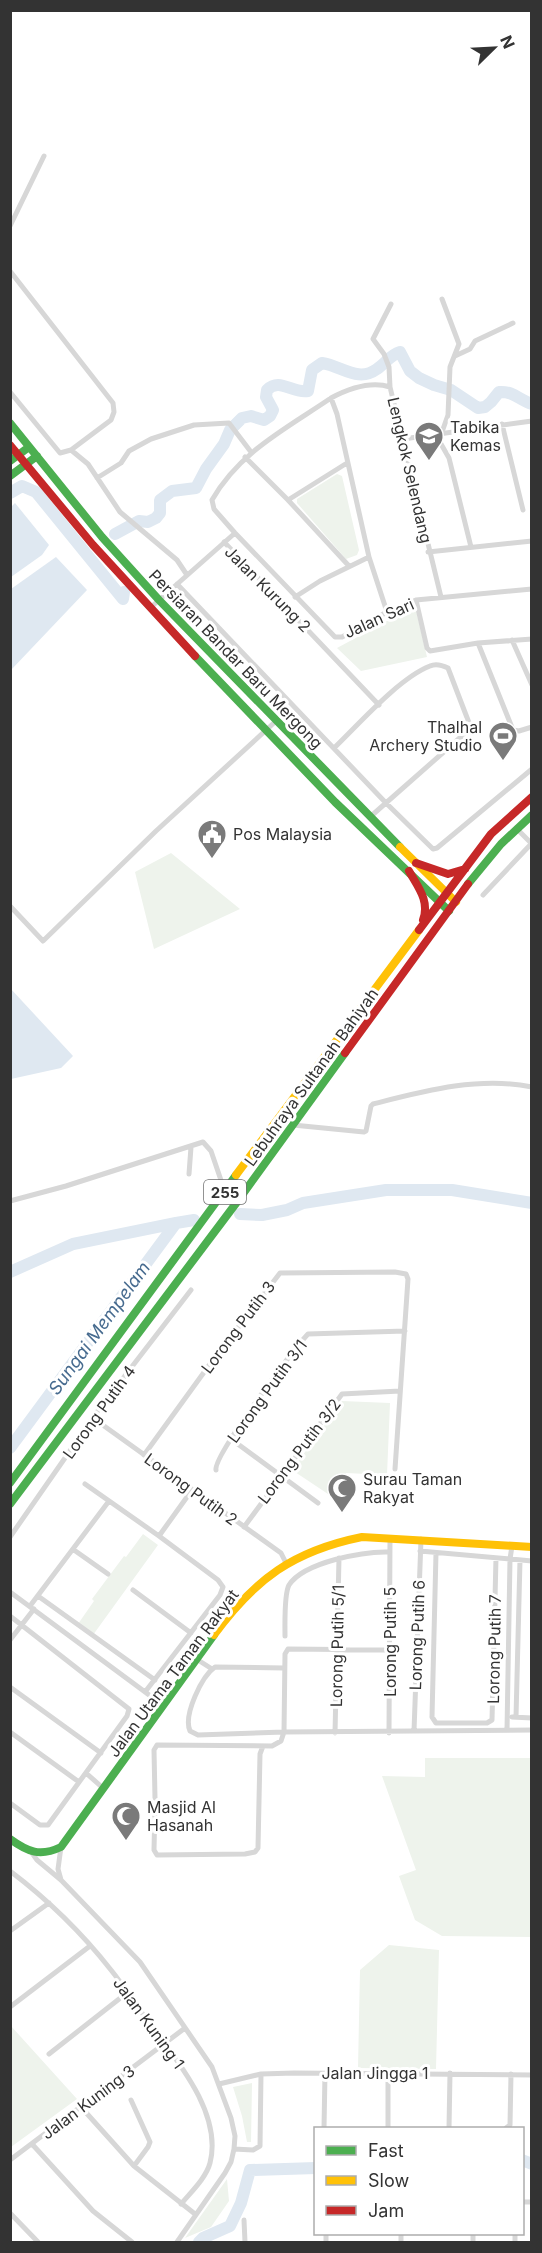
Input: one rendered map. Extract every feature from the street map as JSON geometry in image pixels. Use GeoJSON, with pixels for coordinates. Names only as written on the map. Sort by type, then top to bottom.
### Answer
{"type":"FeatureCollection","features":[{"type":"Feature","properties":{"kind":"street"},"geometry":{"type":"LineString","coordinates":[[10,226],[44,156]]}},
{"type":"Feature","properties":{"kind":"street"},"geometry":{"type":"LineString","coordinates":[[10,271],[113,403],[114,412],[111,420],[64,453],[57,451],[10,392]]}},
{"type":"Feature","properties":{"kind":"street"},"geometry":{"type":"LineString","coordinates":[[442,298],[459,344],[452,360],[448,381],[450,394],[448,415],[442,432]]}},
{"type":"Feature","properties":{"kind":"street"},"geometry":{"type":"LineString","coordinates":[[390,387],[389,367],[384,354],[375,345],[373,336],[391,304]]}},
{"type":"Feature","properties":{"kind":"street"},"geometry":{"type":"LineString","coordinates":[[455,356],[470,349],[475,341],[513,323]]}},
{"type":"Feature","properties":{"kind":"street","name":"Lengkok Selendang"},"geometry":{"type":"LineString","coordinates":[[212,504],[218,490],[245,457],[331,398],[342,392],[369,385],[381,384],[390,387],[441,597]]}},
{"type":"Feature","properties":{"kind":"street"},"geometry":{"type":"LineString","coordinates":[[331,398],[337,414],[369,557],[387,612]]}},
{"type":"Feature","properties":{"kind":"street"},"geometry":{"type":"LineString","coordinates":[[403,439],[531,421]]}},
{"type":"Feature","properties":{"kind":"street","name":"Persiaran Bandar Baru Mergong"},"geometry":{"type":"LineString","coordinates":[[10,423],[102,537],[159,600],[456,902]]}},
{"type":"Feature","properties":{"kind":"street"},"geometry":{"type":"LineString","coordinates":[[97,478],[121,463],[129,451],[151,439],[194,425],[229,423],[239,433],[251,452]]}},
{"type":"Feature","properties":{"kind":"street"},"geometry":{"type":"LineString","coordinates":[[502,424],[523,510]]}},
{"type":"Feature","properties":{"kind":"street"},"geometry":{"type":"LineString","coordinates":[[423,436],[441,444],[449,458],[471,547]]}},
{"type":"Feature","properties":{"kind":"street","name":"Persiaran Bandar Baru Mergong"},"geometry":{"type":"LineString","coordinates":[[10,445],[93,545],[150,608],[335,802],[449,911]]}},
{"type":"Feature","properties":{"kind":"street"},"geometry":{"type":"LineString","coordinates":[[10,461],[29,447]]}},
{"type":"Feature","properties":{"kind":"street"},"geometry":{"type":"LineString","coordinates":[[71,450],[88,464],[120,512],[177,560],[187,575]]}},
{"type":"Feature","properties":{"kind":"street"},"geometry":{"type":"LineString","coordinates":[[10,476],[37,456]]}},
{"type":"Feature","properties":{"kind":"street"},"geometry":{"type":"LineString","coordinates":[[245,457],[349,566]]}},
{"type":"Feature","properties":{"kind":"street"},"geometry":{"type":"LineString","coordinates":[[288,500],[347,463]]}},
{"type":"Feature","properties":{"kind":"street","name":"Jalan Sari"},"geometry":{"type":"LineString","coordinates":[[212,504],[235,533],[335,637],[342,637],[387,612],[416,600],[531,589]]}},
{"type":"Feature","properties":{"kind":"street"},"geometry":{"type":"LineString","coordinates":[[224,542],[235,533]]}},
{"type":"Feature","properties":{"kind":"street"},"geometry":{"type":"LineString","coordinates":[[429,552],[531,541]]}},
{"type":"Feature","properties":{"kind":"street","name":"Jalan Kurung 2"},"geometry":{"type":"LineString","coordinates":[[150,608],[224,542],[379,705]]}},
{"type":"Feature","properties":{"kind":"street"},"geometry":{"type":"LineString","coordinates":[[295,597],[320,581],[369,557]]}},
{"type":"Feature","properties":{"kind":"street"},"geometry":{"type":"LineString","coordinates":[[177,584],[386,803],[434,849],[529,771]]}},
{"type":"Feature","properties":{"kind":"street"},"geometry":{"type":"LineString","coordinates":[[416,600],[427,648],[430,651],[478,643],[531,639]]}},
{"type":"Feature","properties":{"kind":"street"},"geometry":{"type":"LineString","coordinates":[[512,640],[531,685]]}},
{"type":"Feature","properties":{"kind":"street"},"geometry":{"type":"LineString","coordinates":[[478,643],[513,730],[519,731],[531,727]]}},
{"type":"Feature","properties":{"kind":"street"},"geometry":{"type":"LineString","coordinates":[[334,748],[397,687],[430,666],[442,664],[448,668],[471,728],[370,817]]}},
{"type":"Feature","properties":{"kind":"street"},"geometry":{"type":"LineString","coordinates":[[10,906],[44,941],[156,831],[276,721]]}},
{"type":"Feature","properties":{"kind":"street","name":"Lebuhraya Sultanah Bahiyah"},"geometry":{"type":"LineString","coordinates":[[10,1483],[272,1126],[491,834],[531,797]]}},
{"type":"Feature","properties":{"kind":"street","name":"Lebuhraya Sultanah Bahiyah"},"geometry":{"type":"LineString","coordinates":[[10,1504],[118,1362],[487,860],[531,815]]}},
{"type":"Feature","properties":{"kind":"street"},"geometry":{"type":"LineString","coordinates":[[483,895],[531,843],[516,828]]}},
{"type":"Feature","properties":{"kind":"street"},"geometry":{"type":"LineString","coordinates":[[416,863],[448,874],[465,869]]}},
{"type":"Feature","properties":{"kind":"street"},"geometry":{"type":"LineString","coordinates":[[408,872],[427,903],[426,915],[416,934]]}},
{"type":"Feature","properties":{"kind":"street"},"geometry":{"type":"LineString","coordinates":[[293,1125],[364,1132],[373,1104],[469,1084],[508,1084],[531,1087]]}},
{"type":"Feature","properties":{"kind":"street"},"geometry":{"type":"LineString","coordinates":[[10,1201],[66,1186],[202,1142],[211,1150],[225,1192]]}},
{"type":"Feature","properties":{"kind":"street"},"geometry":{"type":"LineString","coordinates":[[189,1174],[190,1147]]}},
{"type":"Feature","properties":{"kind":"street","name":"Lorong Putih 3"},"geometry":{"type":"LineString","coordinates":[[144,1455],[280,1273],[395,1272],[406,1274],[408,1279],[405,1332]]}},
{"type":"Feature","properties":{"kind":"street","name":"Lorong Putih 4"},"geometry":{"type":"LineString","coordinates":[[10,1537],[93,1418],[191,1290]]}},
{"type":"Feature","properties":{"kind":"street"},"geometry":{"type":"LineString","coordinates":[[395,1469],[405,1332]]}},
{"type":"Feature","properties":{"kind":"street","name":"Lorong Putih 3/1"},"geometry":{"type":"LineString","coordinates":[[216,1470],[215,1463],[231,1439],[308,1334],[405,1332]]}},
{"type":"Feature","properties":{"kind":"street"},"geometry":{"type":"LineString","coordinates":[[105,1352],[118,1362]]}},
{"type":"Feature","properties":{"kind":"street","name":"Lorong Putih 3/2"},"geometry":{"type":"LineString","coordinates":[[243,1527],[342,1394],[400,1391]]}},
{"type":"Feature","properties":{"kind":"street","name":"Lorong Putih 2"},"geometry":{"type":"LineString","coordinates":[[93,1418],[281,1553],[286,1563]]}},
{"type":"Feature","properties":{"kind":"street"},"geometry":{"type":"LineString","coordinates":[[231,1439],[318,1503]]}},
{"type":"Feature","properties":{"kind":"street"},"geometry":{"type":"LineString","coordinates":[[85,1484],[218,1580],[223,1587],[220,1595],[145,1692]]}},
{"type":"Feature","properties":{"kind":"street"},"geometry":{"type":"LineString","coordinates":[[159,1536],[192,1490]]}},
{"type":"Feature","properties":{"kind":"street"},"geometry":{"type":"LineString","coordinates":[[10,1640],[22,1625],[38,1596],[109,1501]]}},
{"type":"Feature","properties":{"kind":"street","name":"Jalan Utama Taman Rakyat"},"geometry":{"type":"LineString","coordinates":[[61,1846],[198,1660],[229,1614],[259,1582],[286,1563],[349,1539],[362,1537],[531,1547]]}},
{"type":"Feature","properties":{"kind":"street","name":"Lorong Putih 5"},"geometry":{"type":"LineString","coordinates":[[389,1733],[390,1538]]}},
{"type":"Feature","properties":{"kind":"street","name":"Lorong Putih 6"},"geometry":{"type":"LineString","coordinates":[[414,1731],[421,1539]]}},
{"type":"Feature","properties":{"kind":"street"},"geometry":{"type":"LineString","coordinates":[[507,1730],[512,1546]]}},
{"type":"Feature","properties":{"kind":"street"},"geometry":{"type":"LineString","coordinates":[[74,1550],[108,1574]]}},
{"type":"Feature","properties":{"kind":"street"},"geometry":{"type":"LineString","coordinates":[[285,1636],[288,1588],[305,1571],[366,1551],[390,1552]]}},
{"type":"Feature","properties":{"kind":"street"},"geometry":{"type":"LineString","coordinates":[[420,1551],[531,1561]]}},
{"type":"Feature","properties":{"kind":"street","name":"Lorong Putih 6"},"geometry":{"type":"LineString","coordinates":[[436,1553],[432,1716],[436,1723]]}},
{"type":"Feature","properties":{"kind":"street","name":"Lorong Putih 5/1"},"geometry":{"type":"LineString","coordinates":[[335,1733],[339,1558]]}},
{"type":"Feature","properties":{"kind":"street","name":"Lorong Putih 7"},"geometry":{"type":"LineString","coordinates":[[436,1723],[487,1723],[492,1720],[496,1558]]}},
{"type":"Feature","properties":{"kind":"street"},"geometry":{"type":"LineString","coordinates":[[516,1718],[520,1560]]}},
{"type":"Feature","properties":{"kind":"street"},"geometry":{"type":"LineString","coordinates":[[133,1590],[191,1633]]}},
{"type":"Feature","properties":{"kind":"street"},"geometry":{"type":"LineString","coordinates":[[10,1592],[164,1706]]}},
{"type":"Feature","properties":{"kind":"street"},"geometry":{"type":"LineString","coordinates":[[38,1596],[155,1680]]}},
{"type":"Feature","properties":{"kind":"street"},"geometry":{"type":"LineString","coordinates":[[10,1616],[129,1709],[127,1716],[101,1753],[48,1824],[40,1825],[10,1803]]}},
{"type":"Feature","properties":{"kind":"street"},"geometry":{"type":"LineString","coordinates":[[263,1746],[260,1754],[258,1848],[255,1852],[157,1855],[154,1850],[154,1750],[157,1745],[272,1746],[281,1742],[284,1732],[284,1668],[288,1648],[390,1650]]}},
{"type":"Feature","properties":{"kind":"street"},"geometry":{"type":"LineString","coordinates":[[198,1660],[212,1670]]}},
{"type":"Feature","properties":{"kind":"street"},"geometry":{"type":"LineString","coordinates":[[284,1668],[219,1665],[206,1676],[189,1714],[188,1726],[194,1734],[531,1730]]}},
{"type":"Feature","properties":{"kind":"street"},"geometry":{"type":"LineString","coordinates":[[10,1687],[101,1753]]}},
{"type":"Feature","properties":{"kind":"street"},"geometry":{"type":"LineString","coordinates":[[508,1717],[531,1718]]}},
{"type":"Feature","properties":{"kind":"street"},"geometry":{"type":"LineString","coordinates":[[10,1732],[79,1782]]}},
{"type":"Feature","properties":{"kind":"street"},"geometry":{"type":"LineString","coordinates":[[86,1773],[104,1788]]}},
{"type":"Feature","properties":{"kind":"street"},"geometry":{"type":"LineString","coordinates":[[10,1839],[32,1853],[61,1880],[140,1962],[212,2067],[231,2118],[235,2136],[234,2149],[225,2173],[177,2242]]}},
{"type":"Feature","properties":{"kind":"street"},"geometry":{"type":"LineString","coordinates":[[32,1853],[45,1854],[61,1846]]}},
{"type":"Feature","properties":{"kind":"street"},"geometry":{"type":"LineString","coordinates":[[61,1846],[58,1869],[61,1880]]}},
{"type":"Feature","properties":{"kind":"street","name":"Jalan Kuning 1"},"geometry":{"type":"LineString","coordinates":[[10,1871],[49,1903],[90,1946],[128,1992],[193,2084],[210,2129],[210,2164],[181,2204]]}},
{"type":"Feature","properties":{"kind":"street"},"geometry":{"type":"LineString","coordinates":[[10,1931],[49,1903]]}},
{"type":"Feature","properties":{"kind":"street"},"geometry":{"type":"LineString","coordinates":[[10,2007],[90,1946]]}},
{"type":"Feature","properties":{"kind":"street"},"geometry":{"type":"LineString","coordinates":[[49,2054],[128,1992]]}},
{"type":"Feature","properties":{"kind":"street","name":"Jalan Kuning 3"},"geometry":{"type":"LineString","coordinates":[[10,2160],[185,2028]]}},
{"type":"Feature","properties":{"kind":"street"},"geometry":{"type":"LineString","coordinates":[[324,2127],[325,2073]]}},
{"type":"Feature","properties":{"kind":"street"},"geometry":{"type":"LineString","coordinates":[[388,2073],[388,2127]]}},
{"type":"Feature","properties":{"kind":"street"},"geometry":{"type":"LineString","coordinates":[[449,2127],[450,2073]]}},
{"type":"Feature","properties":{"kind":"street"},"geometry":{"type":"LineString","coordinates":[[234,2149],[253,2150],[260,2146],[261,2074]]}},
{"type":"Feature","properties":{"kind":"street","name":"Jalan Jingga 1"},"geometry":{"type":"LineString","coordinates":[[219,2084],[261,2074],[531,2075]]}},
{"type":"Feature","properties":{"kind":"street"},"geometry":{"type":"LineString","coordinates":[[507,2127],[510,2125],[511,2074]]}},
{"type":"Feature","properties":{"kind":"street"},"geometry":{"type":"LineString","coordinates":[[131,2100],[150,2142],[134,2166]]}},
{"type":"Feature","properties":{"kind":"street"},"geometry":{"type":"LineString","coordinates":[[81,2107],[134,2166],[195,2214]]}},
{"type":"Feature","properties":{"kind":"street"},"geometry":{"type":"LineString","coordinates":[[32,2144],[93,2211],[132,2242]]}},
{"type":"Feature","properties":{"kind":"street"},"geometry":{"type":"LineString","coordinates":[[10,2212],[38,2242]]}},
{"type":"Feature","properties":{"kind":"street"},"geometry":{"type":"LineString","coordinates":[[244,2220],[244,2242]]}},
{"type":"Feature","properties":{"kind":"shaded area"},"geometry":{"type":"Polygon","coordinates":[[[337,474],[342,476],[359,550],[357,555],[346,559],[297,503],[297,499],[337,474]]]}},
{"type":"Feature","properties":{"kind":"shaded area"},"geometry":{"type":"Polygon","coordinates":[[[15,503],[49,545],[42,555],[11,577],[11,507],[15,503]]]}},
{"type":"Feature","properties":{"kind":"shaded area"},"geometry":{"type":"Polygon","coordinates":[[[56,557],[87,590],[11,670],[11,589],[56,557]]]}},
{"type":"Feature","properties":{"kind":"shaded area"},"geometry":{"type":"Polygon","coordinates":[[[415,606],[427,657],[361,671],[337,648],[415,606]]]}},
{"type":"Feature","properties":{"kind":"shaded area"},"geometry":{"type":"Polygon","coordinates":[[[171,853],[240,909],[154,949],[135,872],[171,853]]]}},
{"type":"Feature","properties":{"kind":"shaded area"},"geometry":{"type":"Polygon","coordinates":[[[10,988],[73,1056],[61,1068],[11,1079],[10,988]]]}},
{"type":"Feature","properties":{"kind":"shaded area"},"geometry":{"type":"Polygon","coordinates":[[[342,1401],[390,1403],[387,1475],[346,1473],[331,1496],[292,1470],[342,1401]]]}},
{"type":"Feature","properties":{"kind":"shaded area"},"geometry":{"type":"Polygon","coordinates":[[[143,1534],[158,1545],[93,1635],[78,1624],[94,1601],[92,1599],[143,1534]]]}},
{"type":"Feature","properties":{"kind":"shaded area"},"geometry":{"type":"Polygon","coordinates":[[[425,1758],[531,1758],[531,1937],[442,1936],[415,1920],[399,1876],[416,1870],[382,1776],[425,1777],[425,1758]]]}},
{"type":"Feature","properties":{"kind":"shaded area"},"geometry":{"type":"Polygon","coordinates":[[[389,1945],[439,1950],[436,2069],[358,2068],[360,1970],[389,1945]]]}},
{"type":"Feature","properties":{"kind":"shaded area"},"geometry":{"type":"Polygon","coordinates":[[[11,2026],[77,2099],[10,2147],[11,2026]]]}},
{"type":"Feature","properties":{"kind":"shaded area"},"geometry":{"type":"Polygon","coordinates":[[[252,2083],[251,2142],[247,2142],[233,2087],[252,2083]]]}},
{"type":"Feature","properties":{"kind":"shaded area"},"geometry":{"type":"Polygon","coordinates":[[[227,2179],[229,2201],[211,2227],[185,2238],[227,2179]]]}},
{"type":"Feature","properties":{"kind":"waterway"},"geometry":{"type":"LineString","coordinates":[[115,534],[139,521],[148,522],[156,518],[160,513],[160,500],[172,491],[196,488],[224,444],[230,430],[242,418],[251,416],[264,420],[270,416],[273,410],[266,397],[267,390],[272,386],[281,385],[308,391],[312,370],[322,363],[363,374],[377,369],[400,352],[410,371],[419,378],[451,390],[478,408],[485,407],[499,392],[513,394],[532,404]]}},
{"type":"Feature","properties":{"kind":"waterway"},"geometry":{"type":"LineString","coordinates":[[10,493],[22,486],[36,492],[123,599],[124,592]]}},
{"type":"Feature","properties":{"kind":"waterway","name":"Sungai Mempelam"},"geometry":{"type":"LineString","coordinates":[[240,1214],[262,1215],[287,1210],[303,1203],[386,1190],[452,1190],[532,1203]]}},
{"type":"Feature","properties":{"kind":"waterway","name":"Sungai Mempelam"},"geometry":{"type":"LineString","coordinates":[[10,1448],[176,1223],[194,1220]]}},
{"type":"Feature","properties":{"kind":"waterway"},"geometry":{"type":"LineString","coordinates":[[10,1272],[73,1244],[176,1223]]}},
{"type":"Feature","properties":{"kind":"waterway"},"geometry":{"type":"LineString","coordinates":[[524,2161],[532,2164]]}},
{"type":"Feature","properties":{"kind":"waterway"},"geometry":{"type":"LineString","coordinates":[[199,2242],[230,2226],[241,2203],[250,2170],[314,2168]]}},
{"type":"Feature","properties":{"kind":"traffic: fast"},"geometry":{"type":"LineString","coordinates":[[10,423],[102,537],[159,600],[400,847]]}},
{"type":"Feature","properties":{"kind":"traffic: fast"},"geometry":{"type":"LineString","coordinates":[[10,461],[29,447]]}},
{"type":"Feature","properties":{"kind":"traffic: fast"},"geometry":{"type":"LineString","coordinates":[[10,476],[37,456]]}},
{"type":"Feature","properties":{"kind":"traffic: fast"},"geometry":{"type":"LineString","coordinates":[[195,656],[335,802],[449,911]]}},
{"type":"Feature","properties":{"kind":"traffic: fast"},"geometry":{"type":"LineString","coordinates":[[468,884],[501,844],[532,815]]}},
{"type":"Feature","properties":{"kind":"traffic: fast"},"geometry":{"type":"LineString","coordinates":[[10,1504],[237,1202],[345,1053]]}},
{"type":"Feature","properties":{"kind":"traffic: fast"},"geometry":{"type":"LineString","coordinates":[[10,1483],[236,1175]]}},
{"type":"Feature","properties":{"kind":"traffic: fast"},"geometry":{"type":"LineString","coordinates":[[10,1839],[34,1852],[47,1852],[61,1847],[214,1635]]}},
{"type":"Feature","properties":{"kind":"traffic: slow"},"geometry":{"type":"LineString","coordinates":[[400,847],[456,902]]}},
{"type":"Feature","properties":{"kind":"traffic: slow"},"geometry":{"type":"LineString","coordinates":[[236,1175],[419,930]]}},
{"type":"Feature","properties":{"kind":"traffic: slow"},"geometry":{"type":"LineString","coordinates":[[214,1635],[245,1598],[277,1570],[316,1550],[338,1543],[362,1537],[532,1547]]}},
{"type":"Feature","properties":{"kind":"traffic: jam"},"geometry":{"type":"LineString","coordinates":[[10,445],[93,545],[195,656]]}},
{"type":"Feature","properties":{"kind":"traffic: jam"},"geometry":{"type":"LineString","coordinates":[[419,930],[491,834],[532,797]]}},
{"type":"Feature","properties":{"kind":"traffic: jam"},"geometry":{"type":"LineString","coordinates":[[416,863],[448,874],[465,869]]}},
{"type":"Feature","properties":{"kind":"traffic: jam"},"geometry":{"type":"LineString","coordinates":[[409,871],[424,900],[423,920]]}},
{"type":"Feature","properties":{"kind":"traffic: jam"},"geometry":{"type":"LineString","coordinates":[[345,1053],[468,884]]}},
{"type":"Feature","properties":{"kind":"place","name":"Tabika Kemas"},"geometry":{"type":"Point","coordinates":[429,462]}},
{"type":"Feature","properties":{"kind":"place","name":"Thalhal Archery Studio"},"geometry":{"type":"Point","coordinates":[503,762]}},
{"type":"Feature","properties":{"kind":"place","name":"Pos Malaysia"},"geometry":{"type":"Point","coordinates":[212,860]}},
{"type":"Feature","properties":{"kind":"place","name":"Surau Taman Rakyat"},"geometry":{"type":"Point","coordinates":[342,1514]}},
{"type":"Feature","properties":{"kind":"place","name":"Masjid Al Hasanah"},"geometry":{"type":"Point","coordinates":[126,1842]}}]}
